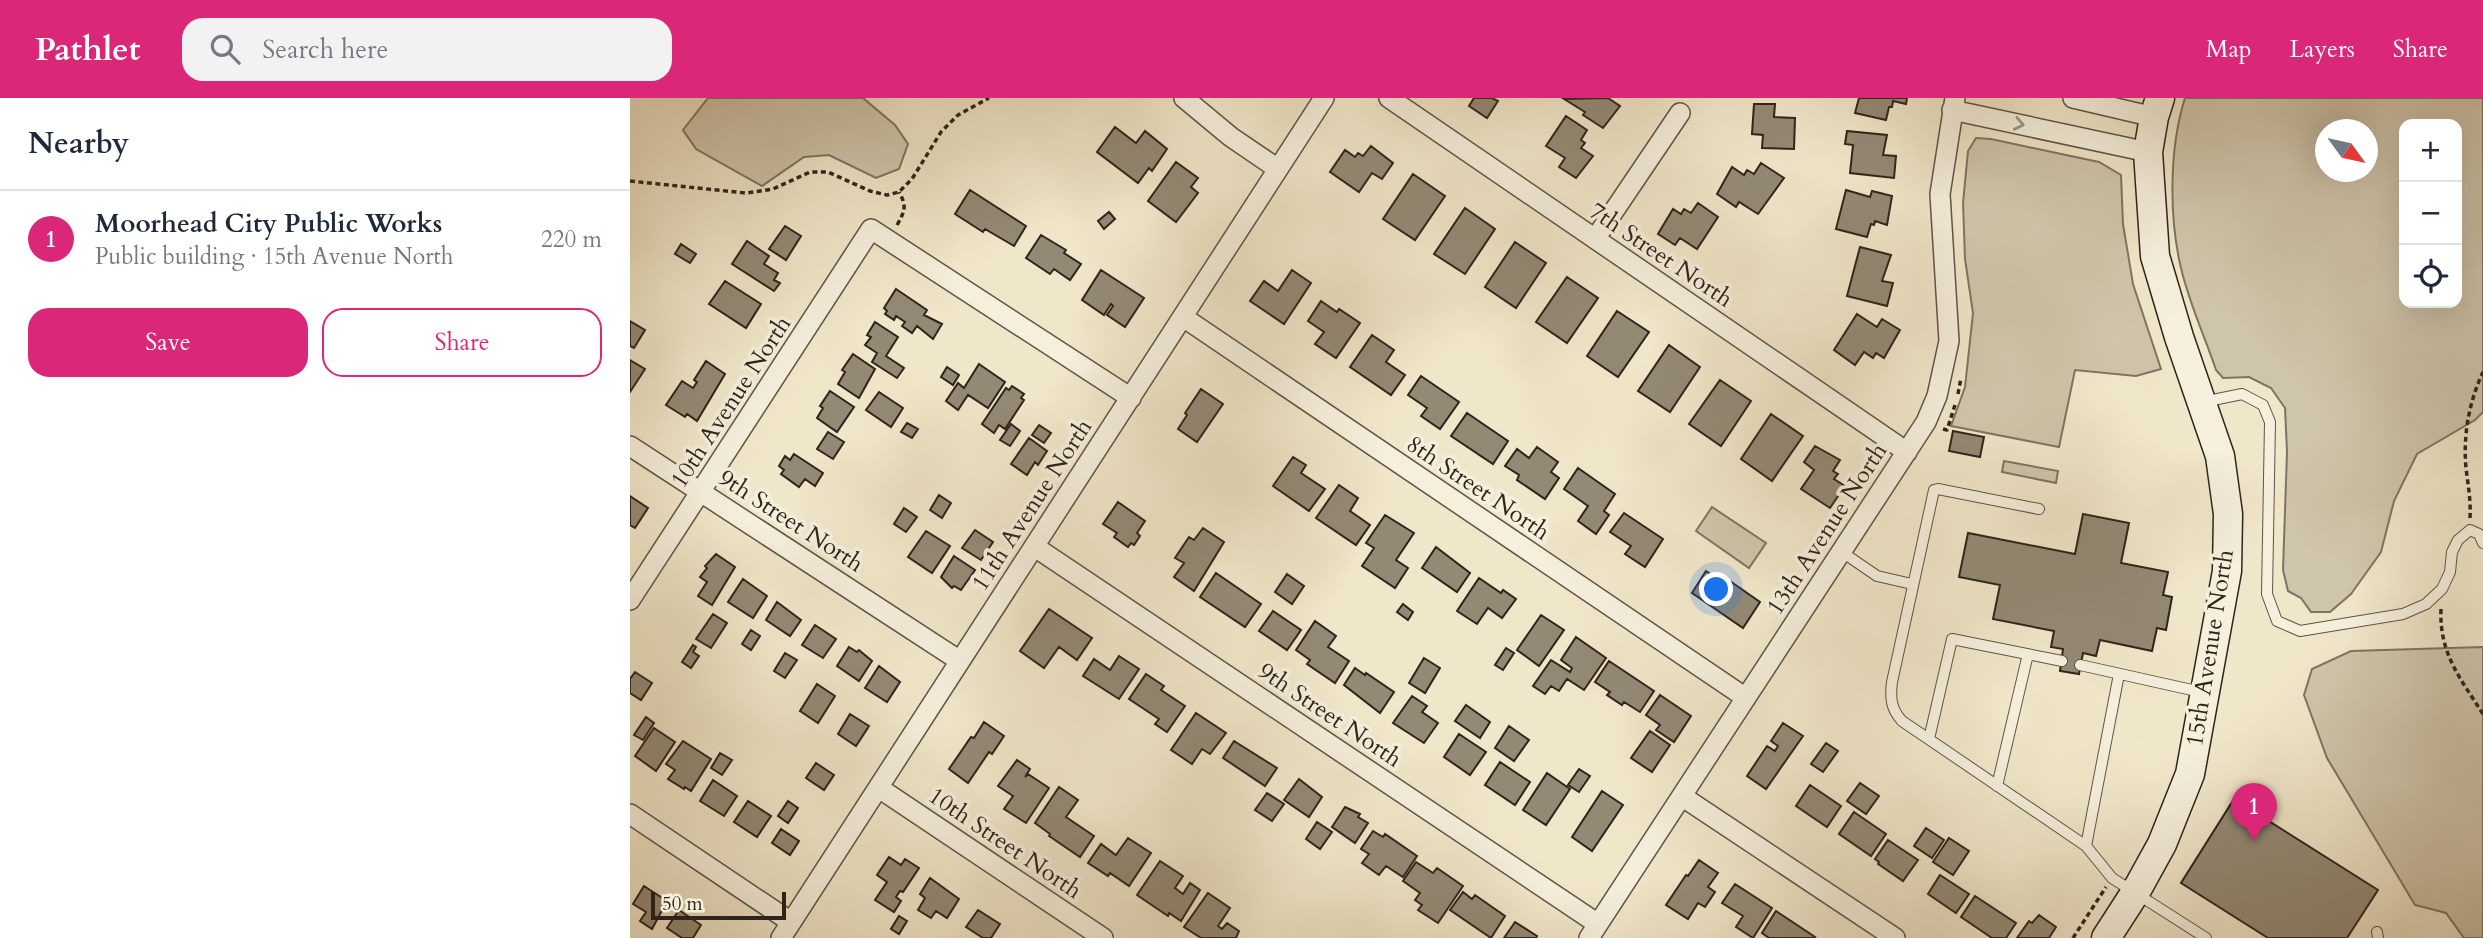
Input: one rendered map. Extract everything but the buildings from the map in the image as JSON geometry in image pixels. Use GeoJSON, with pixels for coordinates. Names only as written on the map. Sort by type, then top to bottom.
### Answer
{"type":"FeatureCollection","features":[{"type":"Feature","properties":{"kind":"main road","name":"15th Avenue North"},"geometry":{"type":"LineString","coordinates":[[2106,938],[2124,885],[2162,844],[2190,774],[2227,571],[2228,514],[2220,457],[2155,256],[2148,152],[2157,107]]}},
{"type":"Feature","properties":{"kind":"street"},"geometry":{"type":"LineString","coordinates":[[1184,98],[1231,137],[1278,169]]}},
{"type":"Feature","properties":{"kind":"street","name":"11th Avenue North"},"geometry":{"type":"LineString","coordinates":[[786,930],[1325,98]]}},
{"type":"Feature","properties":{"kind":"street","name":"7th Street North"},"geometry":{"type":"LineString","coordinates":[[1389,98],[1907,452]]}},
{"type":"Feature","properties":{"kind":"street"},"geometry":{"type":"LineString","coordinates":[[2073,98],[2157,107]]}},
{"type":"Feature","properties":{"kind":"street"},"geometry":{"type":"LineString","coordinates":[[1954,104],[2148,152]]}},
{"type":"Feature","properties":{"kind":"street","name":"13th Avenue North"},"geometry":{"type":"LineString","coordinates":[[1593,931],[1926,422],[1937,396],[1949,341],[1940,194],[1954,104]]}},
{"type":"Feature","properties":{"kind":"street"},"geometry":{"type":"LineString","coordinates":[[1595,239],[1680,113]]}},
{"type":"Feature","properties":{"kind":"street","name":"10th Avenue North"},"geometry":{"type":"LineString","coordinates":[[630,600],[871,229],[895,245]]}},
{"type":"Feature","properties":{"kind":"street"},"geometry":{"type":"LineString","coordinates":[[895,245],[1131,398]]}},
{"type":"Feature","properties":{"kind":"street","name":"8th Street North"},"geometry":{"type":"LineString","coordinates":[[1182,317],[1746,698]]}},
{"type":"Feature","properties":{"kind":"street","name":"9th Street North"},"geometry":{"type":"LineString","coordinates":[[630,446],[960,661]]}},
{"type":"Feature","properties":{"kind":"street","name":"9th Street North"},"geometry":{"type":"LineString","coordinates":[[1035,547],[1593,931]]}},
{"type":"Feature","properties":{"kind":"street","name":"10th Street North"},"geometry":{"type":"LineString","coordinates":[[880,788],[1103,938]]}},
{"type":"Feature","properties":{"kind":"street"},"geometry":{"type":"LineString","coordinates":[[1683,797],[1895,938]]}},
{"type":"Feature","properties":{"kind":"street"},"geometry":{"type":"LineString","coordinates":[[630,814],[786,930]]}},
{"type":"Feature","properties":{"kind":"lane"},"geometry":{"type":"LineString","coordinates":[[2202,402],[2242,394],[2263,405],[2270,422],[2267,594],[2277,621],[2300,631],[2403,614],[2426,604],[2442,589],[2450,572],[2452,552],[2458,540],[2470,530],[2479,534],[2483,543]]}},
{"type":"Feature","properties":{"kind":"lane"},"geometry":{"type":"LineString","coordinates":[[2039,509],[1934,490],[1890,697],[1896,714],[1902,721],[2086,846],[2124,885],[2206,938]]}},
{"type":"Feature","properties":{"kind":"lane"},"geometry":{"type":"LineString","coordinates":[[1842,552],[1877,576],[1912,584]]}},
{"type":"Feature","properties":{"kind":"lane"},"geometry":{"type":"LineString","coordinates":[[1929,739],[1952,639],[2062,661]]}},
{"type":"Feature","properties":{"kind":"lane"},"geometry":{"type":"LineString","coordinates":[[1997,786],[2028,654]]}},
{"type":"Feature","properties":{"kind":"lane"},"geometry":{"type":"LineString","coordinates":[[2080,665],[2205,693]]}},
{"type":"Feature","properties":{"kind":"lane"},"geometry":{"type":"LineString","coordinates":[[2086,846],[2119,674]]}},
{"type":"Feature","properties":{"kind":"path"},"geometry":{"type":"LineString","coordinates":[[630,181],[746,193],[772,189],[810,172],[828,172],[870,191],[887,195],[899,192],[912,179],[942,132],[958,114],[989,98]]}},
{"type":"Feature","properties":{"kind":"path"},"geometry":{"type":"LineString","coordinates":[[895,245],[895,228],[905,211],[905,203],[899,192]]}},
{"type":"Feature","properties":{"kind":"path"},"geometry":{"type":"LineString","coordinates":[[2470,530],[2471,494],[2466,469],[2468,418],[2483,372]]}},
{"type":"Feature","properties":{"kind":"path"},"geometry":{"type":"LineString","coordinates":[[1947,430],[1962,373]]}},
{"type":"Feature","properties":{"kind":"path"},"geometry":{"type":"LineString","coordinates":[[2442,589],[2440,622],[2448,659],[2483,713]]}},
{"type":"Feature","properties":{"kind":"path"},"geometry":{"type":"LineString","coordinates":[[2073,938],[2124,885]]}},
{"type":"Feature","properties":{"kind":"shaded area"},"geometry":{"type":"Polygon","coordinates":[[[708,98],[863,98],[895,125],[908,144],[899,169],[876,178],[829,155],[804,157],[762,186],[696,149],[683,130],[708,98]]]}},
{"type":"Feature","properties":{"kind":"shaded area"},"geometry":{"type":"Polygon","coordinates":[[[2185,98],[2483,98],[2483,412],[2475,420],[2417,454],[2394,501],[2381,552],[2351,594],[2330,612],[2311,612],[2301,598],[2288,591],[2283,570],[2287,452],[2285,408],[2271,388],[2249,377],[2223,378],[2216,370],[2184,281],[2174,227],[2172,183],[2176,139],[2185,98]]]}},
{"type":"Feature","properties":{"kind":"shaded area"},"geometry":{"type":"Polygon","coordinates":[[[1976,138],[2099,162],[2121,175],[2123,224],[2133,284],[2161,369],[2136,376],[2075,370],[2059,447],[1951,426],[1965,387],[1973,313],[1965,259],[1963,203],[1968,151],[1976,138]]]}},
{"type":"Feature","properties":{"kind":"shaded area"},"geometry":{"type":"Polygon","coordinates":[[[2004,461],[2058,471],[2056,483],[2002,472],[2004,461]]]}},
{"type":"Feature","properties":{"kind":"shaded area"},"geometry":{"type":"Polygon","coordinates":[[[1712,507],[1766,543],[1749,568],[1696,531],[1712,507]]]}},
{"type":"Feature","properties":{"kind":"shaded area"},"geometry":{"type":"Polygon","coordinates":[[[2483,647],[2483,938],[2464,938],[2446,913],[2415,905],[2327,758],[2304,695],[2312,669],[2351,651],[2483,647]]]}},
{"type":"Feature","properties":{"kind":"place","name":"Moorhead City Public Works"},"geometry":{"type":"Point","coordinates":[2254,841]}}]}
